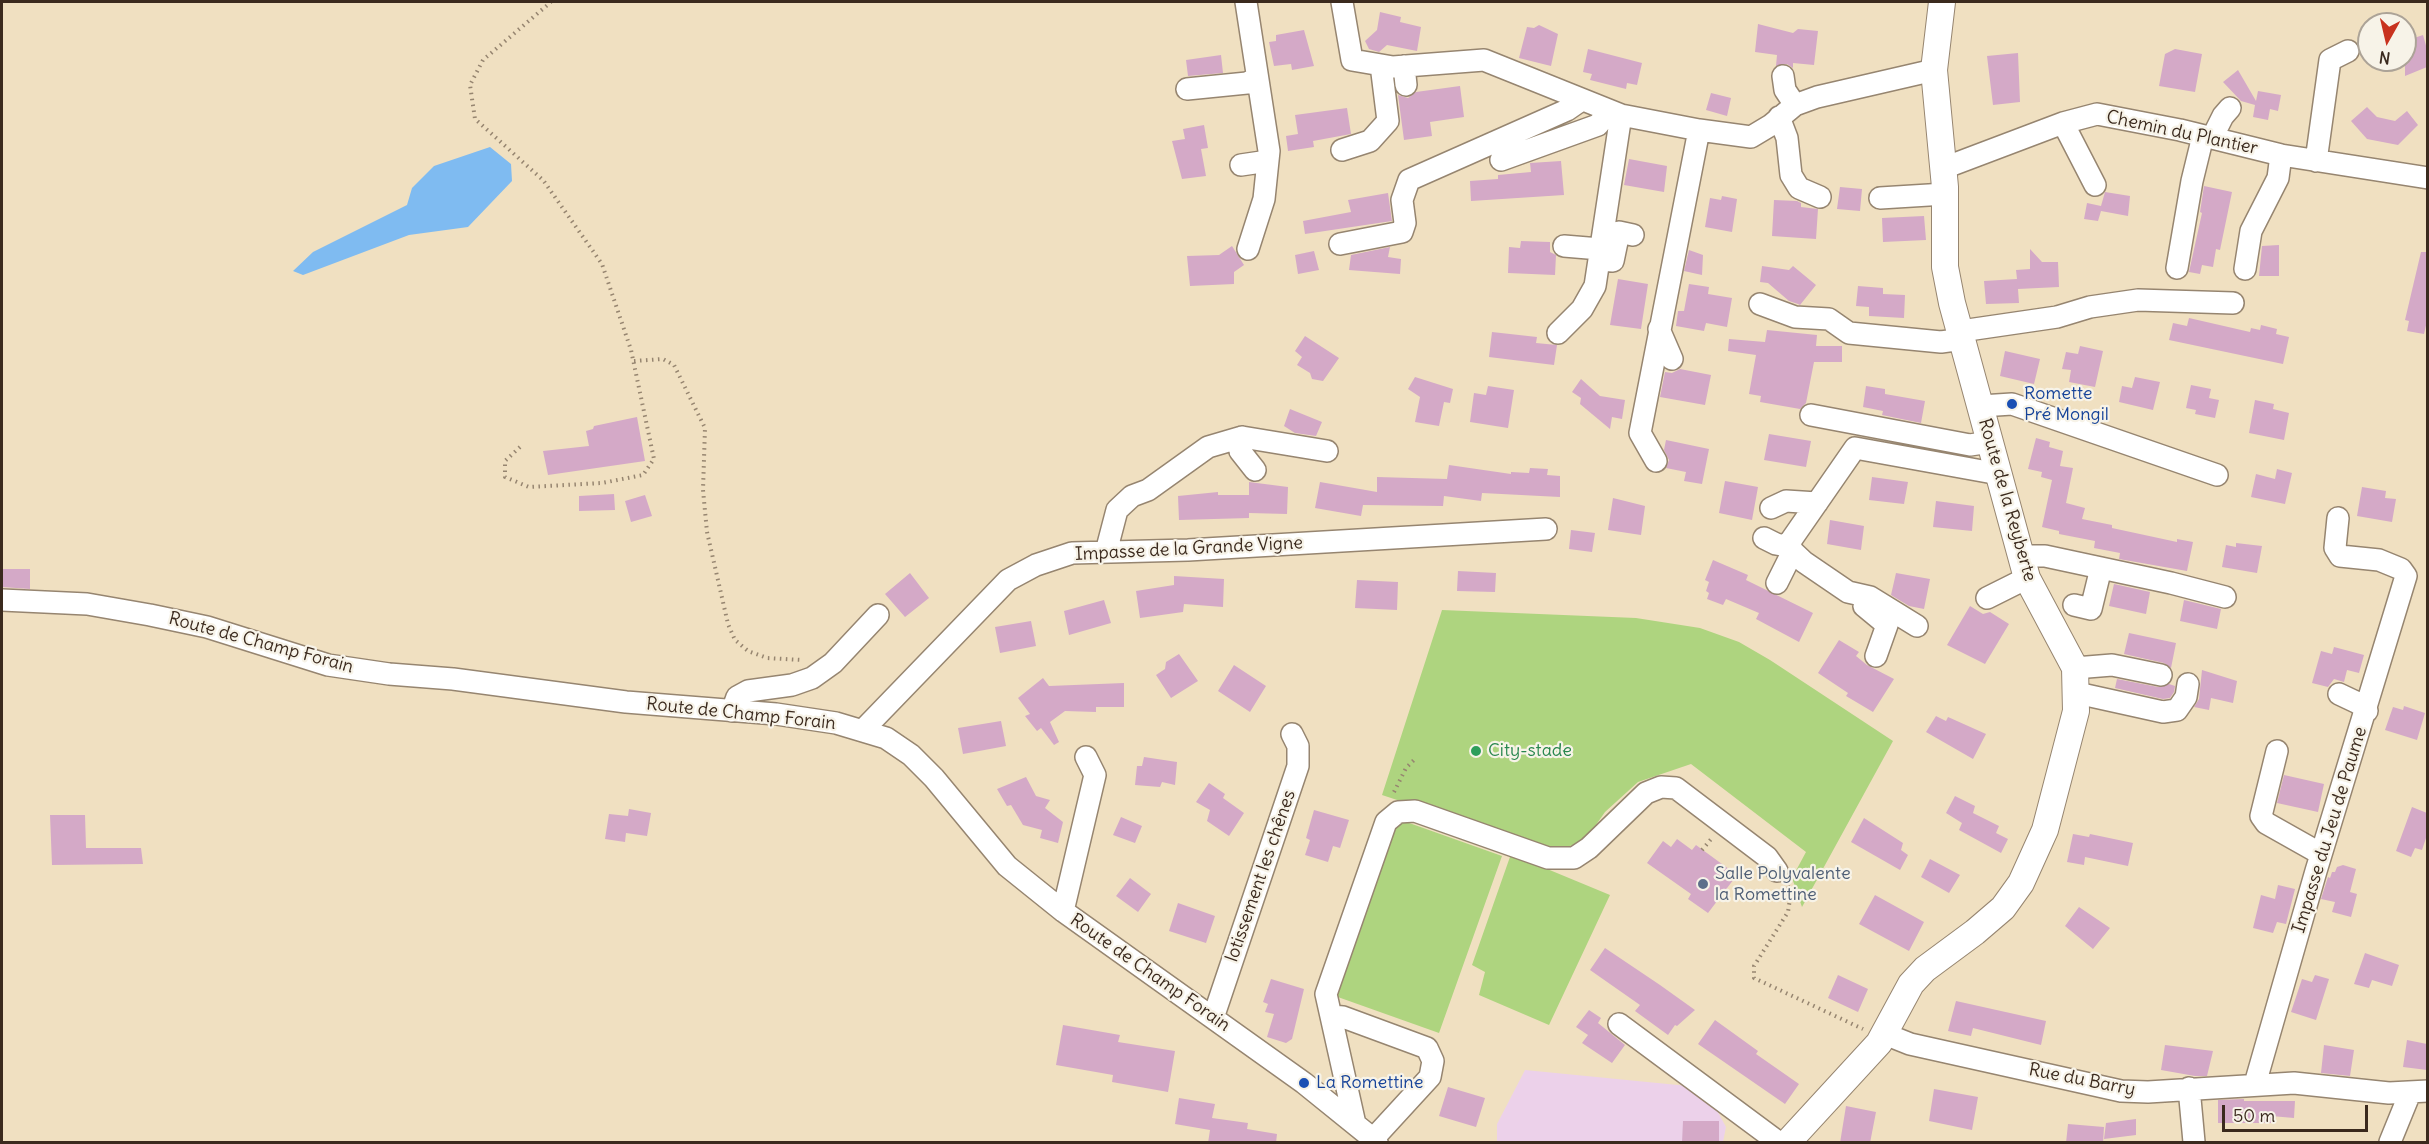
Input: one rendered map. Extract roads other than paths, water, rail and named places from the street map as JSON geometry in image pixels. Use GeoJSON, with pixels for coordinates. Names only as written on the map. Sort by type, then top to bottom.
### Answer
{"type":"FeatureCollection","features":[{"type":"Feature","properties":{"kind":"main road","name":"Route de la Reyberte"},"geometry":{"type":"LineString","coordinates":[[1788,1143],[1882,1038],[1911,984],[1925,969],[1996,914],[2021,883],[2045,830],[2073,729],[2077,693],[2075,668],[2024,567],[1945,267],[1944,168],[1934,70],[1942,2]]}},
{"type":"Feature","properties":{"kind":"street"},"geometry":{"type":"LineString","coordinates":[[1246,2],[1269,151],[1264,199],[1248,249]]}},
{"type":"Feature","properties":{"kind":"street"},"geometry":{"type":"LineString","coordinates":[[1341,2],[1352,60],[1381,65],[1405,76],[1484,60],[1580,101],[1615,113],[1699,130],[1751,137],[1787,111],[1817,97],[1934,70]]}},
{"type":"Feature","properties":{"kind":"street"},"geometry":{"type":"LineString","coordinates":[[2316,161],[2330,60],[2348,51]]}},
{"type":"Feature","properties":{"kind":"street"},"geometry":{"type":"LineString","coordinates":[[1342,150],[1370,141],[1388,121],[1379,115],[1381,65]]}},
{"type":"Feature","properties":{"kind":"street"},"geometry":{"type":"LineString","coordinates":[[1783,76],[1791,175],[1799,188],[1820,197]]}},
{"type":"Feature","properties":{"kind":"street"},"geometry":{"type":"LineString","coordinates":[[1188,89],[1247,83],[1257,78]]}},
{"type":"Feature","properties":{"kind":"street"},"geometry":{"type":"LineString","coordinates":[[1340,244],[1402,232],[1405,223],[1402,200],[1409,180],[1567,110],[1580,101]]}},
{"type":"Feature","properties":{"kind":"street"},"geometry":{"type":"LineString","coordinates":[[2177,267],[2192,181],[2208,137],[2230,108]]}},
{"type":"Feature","properties":{"kind":"street"},"geometry":{"type":"LineString","coordinates":[[1501,160],[1599,125],[1615,113]]}},
{"type":"Feature","properties":{"kind":"street"},"geometry":{"type":"LineString","coordinates":[[1558,333],[1582,309],[1595,286],[1615,113]]}},
{"type":"Feature","properties":{"kind":"street","name":"Chemin du Plantier"},"geometry":{"type":"LineString","coordinates":[[1944,168],[2063,123],[2097,114],[2281,155],[2427,178]]}},
{"type":"Feature","properties":{"kind":"street"},"geometry":{"type":"LineString","coordinates":[[2063,123],[2096,185]]}},
{"type":"Feature","properties":{"kind":"street"},"geometry":{"type":"LineString","coordinates":[[1656,461],[1640,433],[1699,130]]}},
{"type":"Feature","properties":{"kind":"street"},"geometry":{"type":"LineString","coordinates":[[2245,269],[2251,231],[2278,178],[2281,155]]}},
{"type":"Feature","properties":{"kind":"street"},"geometry":{"type":"LineString","coordinates":[[1241,165],[1268,161]]}},
{"type":"Feature","properties":{"kind":"street"},"geometry":{"type":"LineString","coordinates":[[1880,198],[1945,194]]}},
{"type":"Feature","properties":{"kind":"street"},"geometry":{"type":"LineString","coordinates":[[1564,246],[1599,254],[1613,261],[1619,232],[1632,235]]}},
{"type":"Feature","properties":{"kind":"street"},"geometry":{"type":"LineString","coordinates":[[1760,304],[1795,316],[1829,319],[1849,333],[1941,342],[1962,335],[2057,317],[2090,307],[2138,300],[2233,303]]}},
{"type":"Feature","properties":{"kind":"street"},"geometry":{"type":"LineString","coordinates":[[1797,328],[1844,330]]}},
{"type":"Feature","properties":{"kind":"street"},"geometry":{"type":"LineString","coordinates":[[1659,329],[1672,359]]}},
{"type":"Feature","properties":{"kind":"street"},"geometry":{"type":"LineString","coordinates":[[1627,428],[1645,348],[1651,336],[1659,329]]}},
{"type":"Feature","properties":{"kind":"street"},"geometry":{"type":"LineString","coordinates":[[1981,406],[2012,404],[2217,475]]}},
{"type":"Feature","properties":{"kind":"street"},"geometry":{"type":"LineString","coordinates":[[1811,415],[1970,446],[1990,442]]}},
{"type":"Feature","properties":{"kind":"street"},"geometry":{"type":"LineString","coordinates":[[1242,437],[1240,451],[1256,470]]}},
{"type":"Feature","properties":{"kind":"street"},"geometry":{"type":"LineString","coordinates":[[1106,552],[1117,510],[1132,496],[1148,490],[1208,447],[1242,437],[1327,451]]}},
{"type":"Feature","properties":{"kind":"street"},"geometry":{"type":"LineString","coordinates":[[1777,584],[1790,548],[1817,503],[1856,448],[1999,474]]}},
{"type":"Feature","properties":{"kind":"street"},"geometry":{"type":"LineString","coordinates":[[1771,508],[1786,501],[1817,503]]}},
{"type":"Feature","properties":{"kind":"street","name":"Impasse du Jeu de Paume"},"geometry":{"type":"LineString","coordinates":[[2254,1084],[2406,576],[2401,569],[2379,560],[2340,556],[2335,548],[2338,518]]}},
{"type":"Feature","properties":{"kind":"street","name":"Impasse de la Grande Vigne"},"geometry":{"type":"LineString","coordinates":[[864,729],[1008,580],[1036,565],[1072,553],[1188,550],[1546,529]]}},
{"type":"Feature","properties":{"kind":"street"},"geometry":{"type":"LineString","coordinates":[[1764,538],[1790,548],[1804,562],[1848,591],[1870,597],[1917,626]]}},
{"type":"Feature","properties":{"kind":"street"},"geometry":{"type":"LineString","coordinates":[[1987,598],[2024,567],[2045,556],[2225,597]]}},
{"type":"Feature","properties":{"kind":"street"},"geometry":{"type":"LineString","coordinates":[[2074,605],[2091,609],[2101,568]]}},
{"type":"Feature","properties":{"kind":"street"},"geometry":{"type":"LineString","coordinates":[[1848,591],[1852,598],[1887,625],[1876,656]]}},
{"type":"Feature","properties":{"kind":"street","name":"Route de Champ Forain"},"geometry":{"type":"LineString","coordinates":[[2,600],[87,604],[150,615],[207,627],[328,665],[388,674],[453,679],[626,702],[836,723],[864,729],[886,738],[911,755],[934,778],[1007,866],[1063,912],[1304,1083],[1375,1141]]}},
{"type":"Feature","properties":{"kind":"street"},"geometry":{"type":"LineString","coordinates":[[732,711],[737,697],[748,691],[792,685],[812,678],[833,663],[878,615]]}},
{"type":"Feature","properties":{"kind":"street"},"geometry":{"type":"LineString","coordinates":[[2075,668],[2112,665],[2161,675]]}},
{"type":"Feature","properties":{"kind":"street"},"geometry":{"type":"LineString","coordinates":[[2077,693],[2163,712],[2177,710],[2186,696],[2188,684]]}},
{"type":"Feature","properties":{"kind":"street"},"geometry":{"type":"LineString","coordinates":[[2339,693],[2358,703],[2367,711]]}},
{"type":"Feature","properties":{"kind":"street","name":"lotissement les chênes"},"geometry":{"type":"LineString","coordinates":[[1213,1018],[1298,766],[1298,746],[1292,734]]}},
{"type":"Feature","properties":{"kind":"street"},"geometry":{"type":"LineString","coordinates":[[2277,751],[2261,816],[2266,823],[2321,854]]}},
{"type":"Feature","properties":{"kind":"street"},"geometry":{"type":"LineString","coordinates":[[1063,912],[1095,775],[1086,757]]}},
{"type":"Feature","properties":{"kind":"street"},"geometry":{"type":"LineString","coordinates":[[1355,1124],[1326,994],[1386,822],[1398,812],[1415,812],[1548,858],[1574,858],[1589,848],[1646,793],[1661,787],[1676,788],[1767,857],[1777,871]]}},
{"type":"Feature","properties":{"kind":"street"},"geometry":{"type":"LineString","coordinates":[[1331,1017],[1343,1017],[1427,1048],[1433,1061],[1430,1077],[1375,1141]]}},
{"type":"Feature","properties":{"kind":"street"},"geometry":{"type":"LineString","coordinates":[[1619,1024],[1778,1143]]}},
{"type":"Feature","properties":{"kind":"street","name":"Rue du Barry"},"geometry":{"type":"LineString","coordinates":[[1882,1038],[2121,1091],[2148,1092],[2294,1083],[2419,1092]]}},
{"type":"Feature","properties":{"kind":"street"},"geometry":{"type":"LineString","coordinates":[[2189,1088],[2194,1143]]}},
{"type":"Feature","properties":{"kind":"street"},"geometry":{"type":"LineString","coordinates":[[2390,1143],[2419,1092]]}},
{"type":"Feature","properties":{"kind":"water"},"geometry":{"type":"Polygon","coordinates":[[[490,147],[511,164],[512,181],[468,227],[409,235],[303,275],[293,271],[313,252],[407,205],[412,188],[434,166],[490,147]]]}},
{"type":"Feature","properties":{"kind":"place","name":"Romette Pré Mongil"},"geometry":{"type":"Point","coordinates":[2012,404]}},
{"type":"Feature","properties":{"kind":"place","name":"City-stade"},"geometry":{"type":"Point","coordinates":[1476,751]}},
{"type":"Feature","properties":{"kind":"place","name":"Salle Polyvalente la Romettine"},"geometry":{"type":"Point","coordinates":[1703,884]}},
{"type":"Feature","properties":{"kind":"place","name":"La Romettine"},"geometry":{"type":"Point","coordinates":[1304,1083]}}]}
